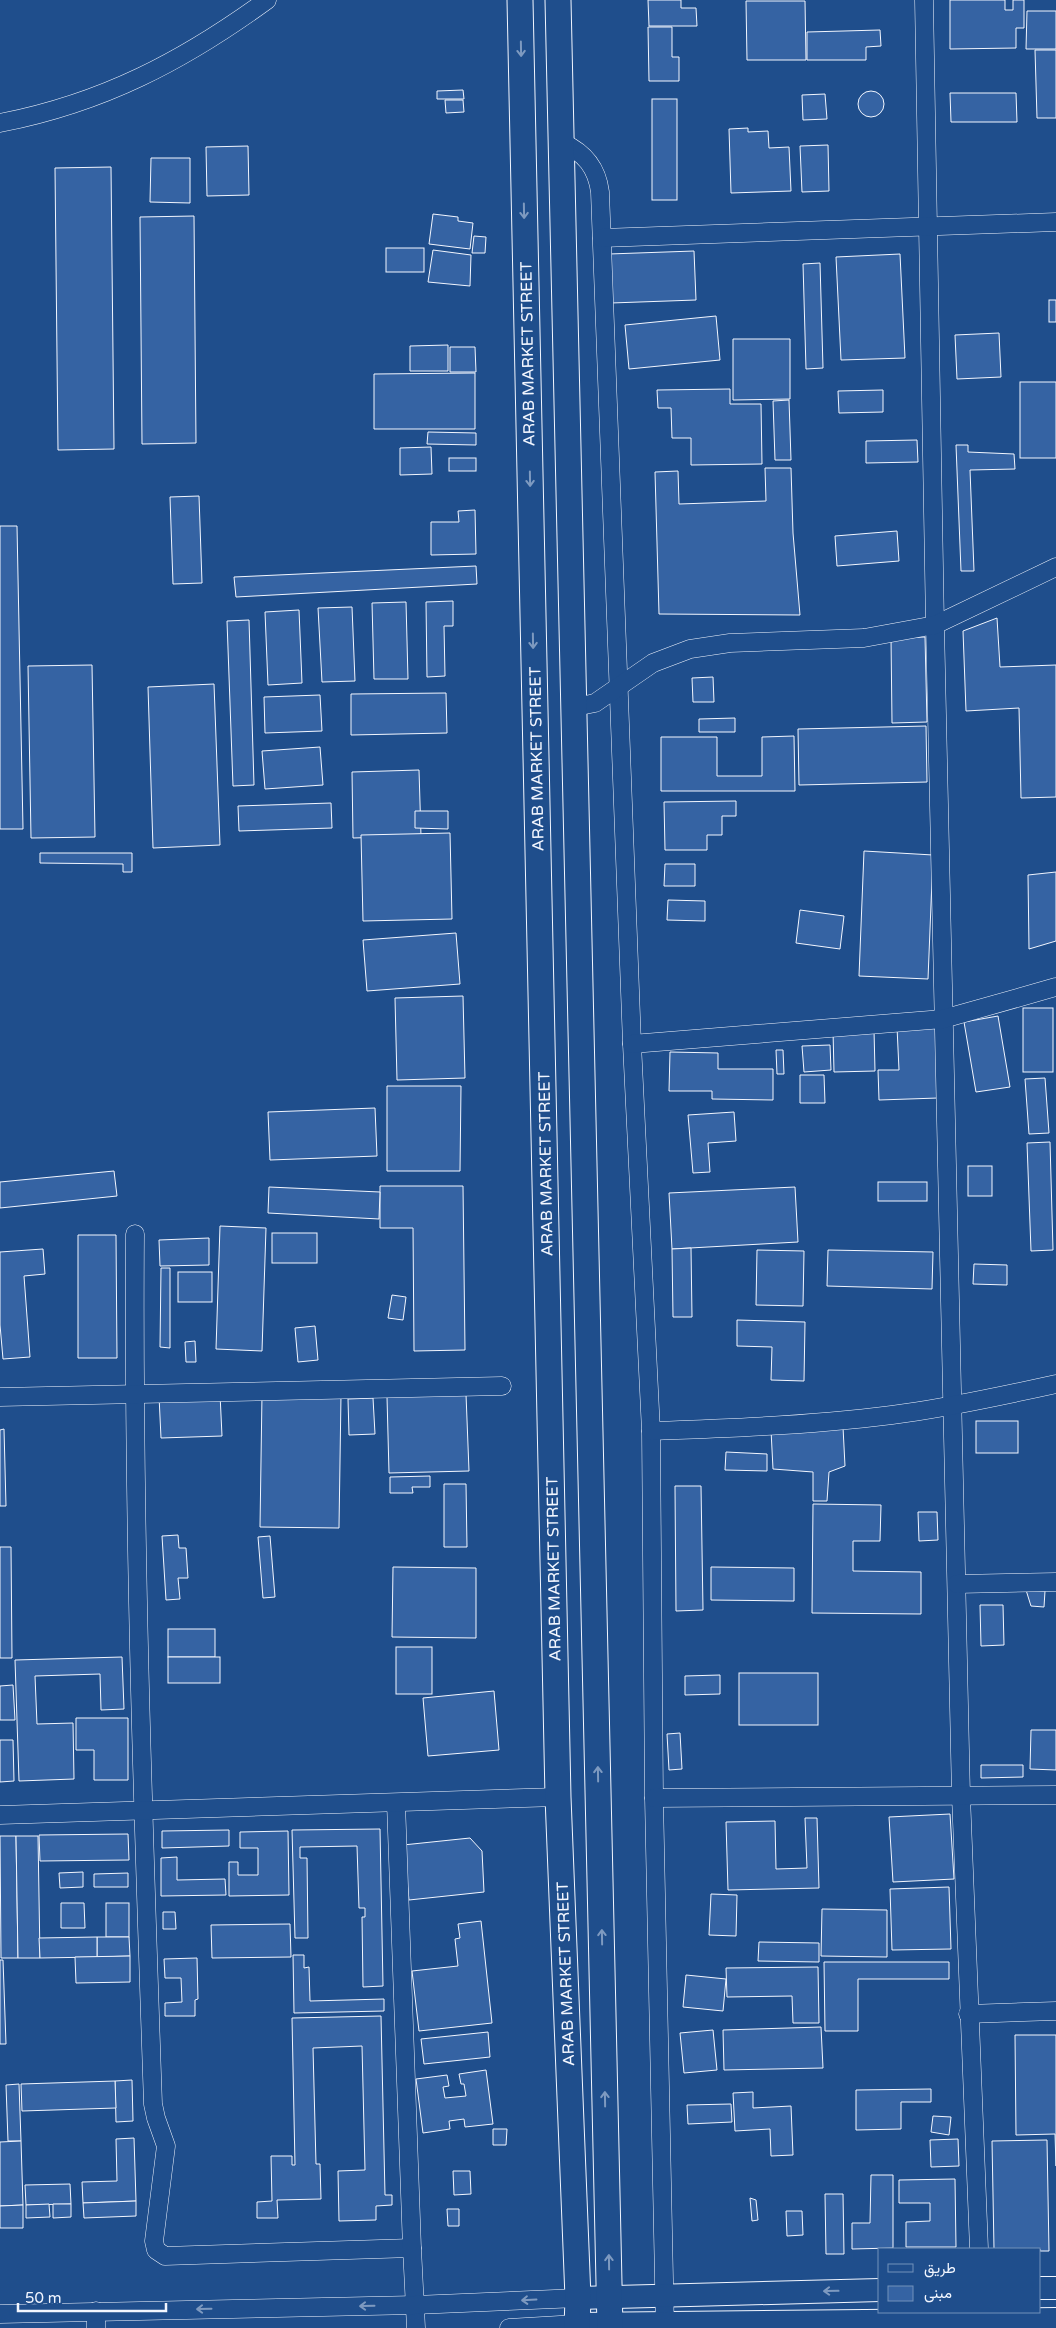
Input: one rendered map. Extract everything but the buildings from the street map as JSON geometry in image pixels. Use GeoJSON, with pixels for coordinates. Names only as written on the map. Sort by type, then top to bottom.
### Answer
{"type":"FeatureCollection","features":[{"type":"Feature","properties":{"kind":"main road","name":"ARAB MARKET STREET"},"geometry":{"type":"LineString","coordinates":[[520,0],[558,1798],[578,2298],[577,2326]]}},
{"type":"Feature","properties":{"kind":"main road"},"geometry":{"type":"LineString","coordinates":[[558,0],[563,143],[610,2326]]}},
{"type":"Feature","properties":{"kind":"street"},"geometry":{"type":"LineString","coordinates":[[0,123],[50,112],[114,91],[173,61],[268,0]]}},
{"type":"Feature","properties":{"kind":"street"},"geometry":{"type":"LineString","coordinates":[[924,0],[927,227],[960,1796],[979,2248]]}},
{"type":"Feature","properties":{"kind":"street"},"geometry":{"type":"LineString","coordinates":[[563,143],[582,154],[595,171],[600,192],[632,1044],[651,1431],[654,1798],[665,2326]]}},
{"type":"Feature","properties":{"kind":"street"},"geometry":{"type":"LineString","coordinates":[[602,238],[1056,222]]}},
{"type":"Feature","properties":{"kind":"street"},"geometry":{"type":"LineString","coordinates":[[575,707],[595,703],[653,663],[690,649],[710,645],[864,638],[935,625],[1056,567]]}},
{"type":"Feature","properties":{"kind":"street"},"geometry":{"type":"LineString","coordinates":[[632,1044],[943,1019],[1056,987]]}},
{"type":"Feature","properties":{"kind":"street"},"geometry":{"type":"LineString","coordinates":[[135,1234],[134,1393],[143,1811],[153,2104],[166,2146],[154,2242],[156,2250],[165,2256],[412,2248]]}},
{"type":"Feature","properties":{"kind":"street"},"geometry":{"type":"LineString","coordinates":[[651,1431],[841,1420],[953,1406],[1056,1384]]}},
{"type":"Feature","properties":{"kind":"street"},"geometry":{"type":"LineString","coordinates":[[0,1397],[502,1386]]}},
{"type":"Feature","properties":{"kind":"street"},"geometry":{"type":"LineString","coordinates":[[957,1584],[1056,1582]]}},
{"type":"Feature","properties":{"kind":"street"},"geometry":{"type":"LineString","coordinates":[[654,1798],[1056,1795]]}},
{"type":"Feature","properties":{"kind":"street"},"geometry":{"type":"LineString","coordinates":[[0,1816],[558,1798]]}},
{"type":"Feature","properties":{"kind":"street"},"geometry":{"type":"LineString","coordinates":[[396,1803],[416,2328]]}},
{"type":"Feature","properties":{"kind":"street"},"geometry":{"type":"LineString","coordinates":[[968,2014],[1056,2010]]}},
{"type":"Feature","properties":{"kind":"street"},"geometry":{"type":"LineString","coordinates":[[1041,2288],[1056,2288]]}},
{"type":"Feature","properties":{"kind":"street"},"geometry":{"type":"LineString","coordinates":[[0,2314],[96,2319],[578,2298],[878,2290]]}},
{"type":"Feature","properties":{"kind":"street"},"geometry":{"type":"LineString","coordinates":[[509,2328],[665,2326],[981,2316],[1056,2319]]}}]}
